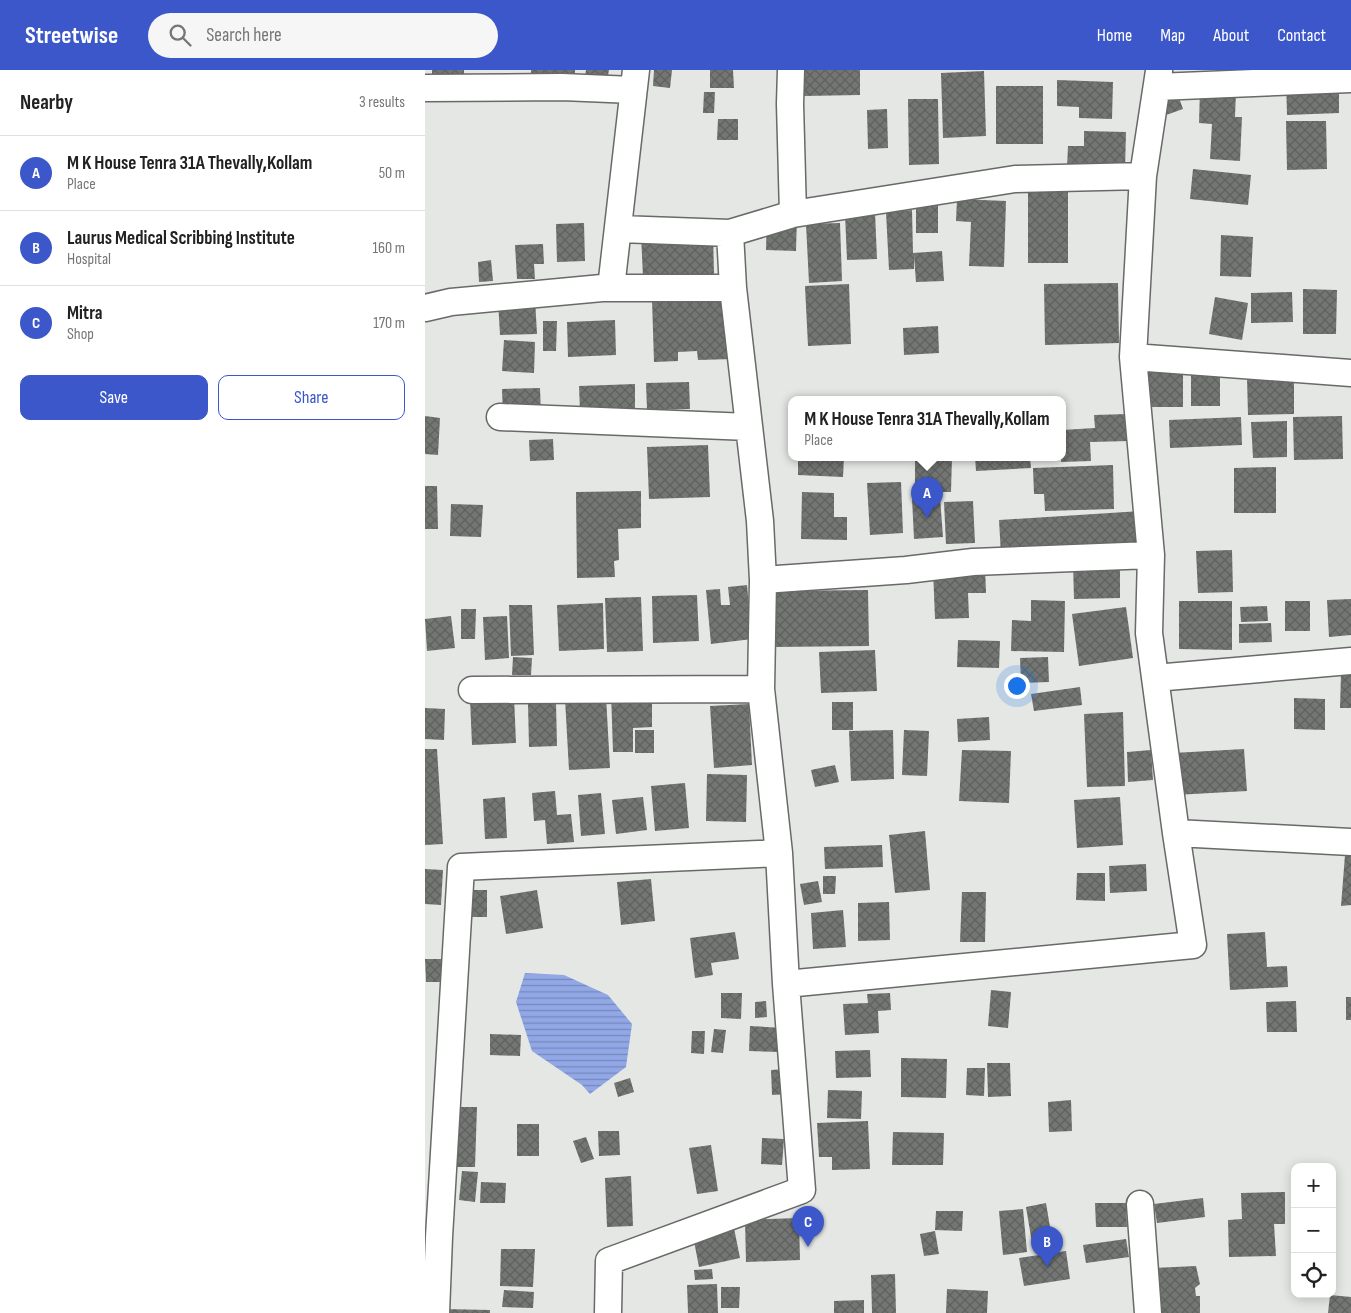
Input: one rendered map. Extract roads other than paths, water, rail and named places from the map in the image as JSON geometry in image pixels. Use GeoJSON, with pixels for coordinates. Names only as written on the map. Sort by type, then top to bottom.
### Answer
{"type":"FeatureCollection","features":[{"type":"Feature","properties":{"kind":"street"},"geometry":{"type":"LineString","coordinates":[[791,70],[793,214]]}},
{"type":"Feature","properties":{"kind":"street"},"geometry":{"type":"LineString","coordinates":[[786,984],[1193,945],[1149,633],[1151,555],[1133,357],[1143,176],[1158,78],[1351,79]]}},
{"type":"Feature","properties":{"kind":"street"},"geometry":{"type":"LineString","coordinates":[[425,88],[562,87],[635,80],[611,288]]}},
{"type":"Feature","properties":{"kind":"street"},"geometry":{"type":"LineString","coordinates":[[619,230],[730,233],[793,214],[1015,179],[1143,176]]}},
{"type":"Feature","properties":{"kind":"street"},"geometry":{"type":"LineString","coordinates":[[608,1313],[609,1261],[802,1190],[786,984],[779,853],[761,688],[763,580],[760,521],[733,288],[730,233]]}},
{"type":"Feature","properties":{"kind":"street"},"geometry":{"type":"LineString","coordinates":[[425,308],[451,302],[611,288],[733,288]]}},
{"type":"Feature","properties":{"kind":"street"},"geometry":{"type":"LineString","coordinates":[[1133,357],[1351,373]]}},
{"type":"Feature","properties":{"kind":"street"},"geometry":{"type":"LineString","coordinates":[[500,417],[749,427]]}},
{"type":"Feature","properties":{"kind":"street"},"geometry":{"type":"LineString","coordinates":[[763,580],[906,570],[973,562],[1151,555]]}},
{"type":"Feature","properties":{"kind":"street"},"geometry":{"type":"LineString","coordinates":[[1155,678],[1351,661]]}},
{"type":"Feature","properties":{"kind":"street"},"geometry":{"type":"LineString","coordinates":[[472,690],[761,688]]}},
{"type":"Feature","properties":{"kind":"street"},"geometry":{"type":"LineString","coordinates":[[1176,833],[1351,842]]}},
{"type":"Feature","properties":{"kind":"street"},"geometry":{"type":"LineString","coordinates":[[436,1313],[461,867],[779,853]]}},
{"type":"Feature","properties":{"kind":"street"},"geometry":{"type":"LineString","coordinates":[[1140,1204],[1148,1313]]}},
{"type":"Feature","properties":{"kind":"water"},"geometry":{"type":"Polygon","coordinates":[[[525,973],[564,975],[608,995],[632,1024],[626,1067],[590,1094],[582,1085],[532,1051],[516,1002],[525,973]]]}},
{"type":"Feature","properties":{"kind":"place","name":"M K House Tenra 31A Thevally,Kollam"},"geometry":{"type":"Point","coordinates":[927,518]}},
{"type":"Feature","properties":{"kind":"place","name":"Mitra"},"geometry":{"type":"Point","coordinates":[808,1247]}},
{"type":"Feature","properties":{"kind":"place","name":"Laurus Medical Scribbing Institute"},"geometry":{"type":"Point","coordinates":[1047,1267]}}]}
